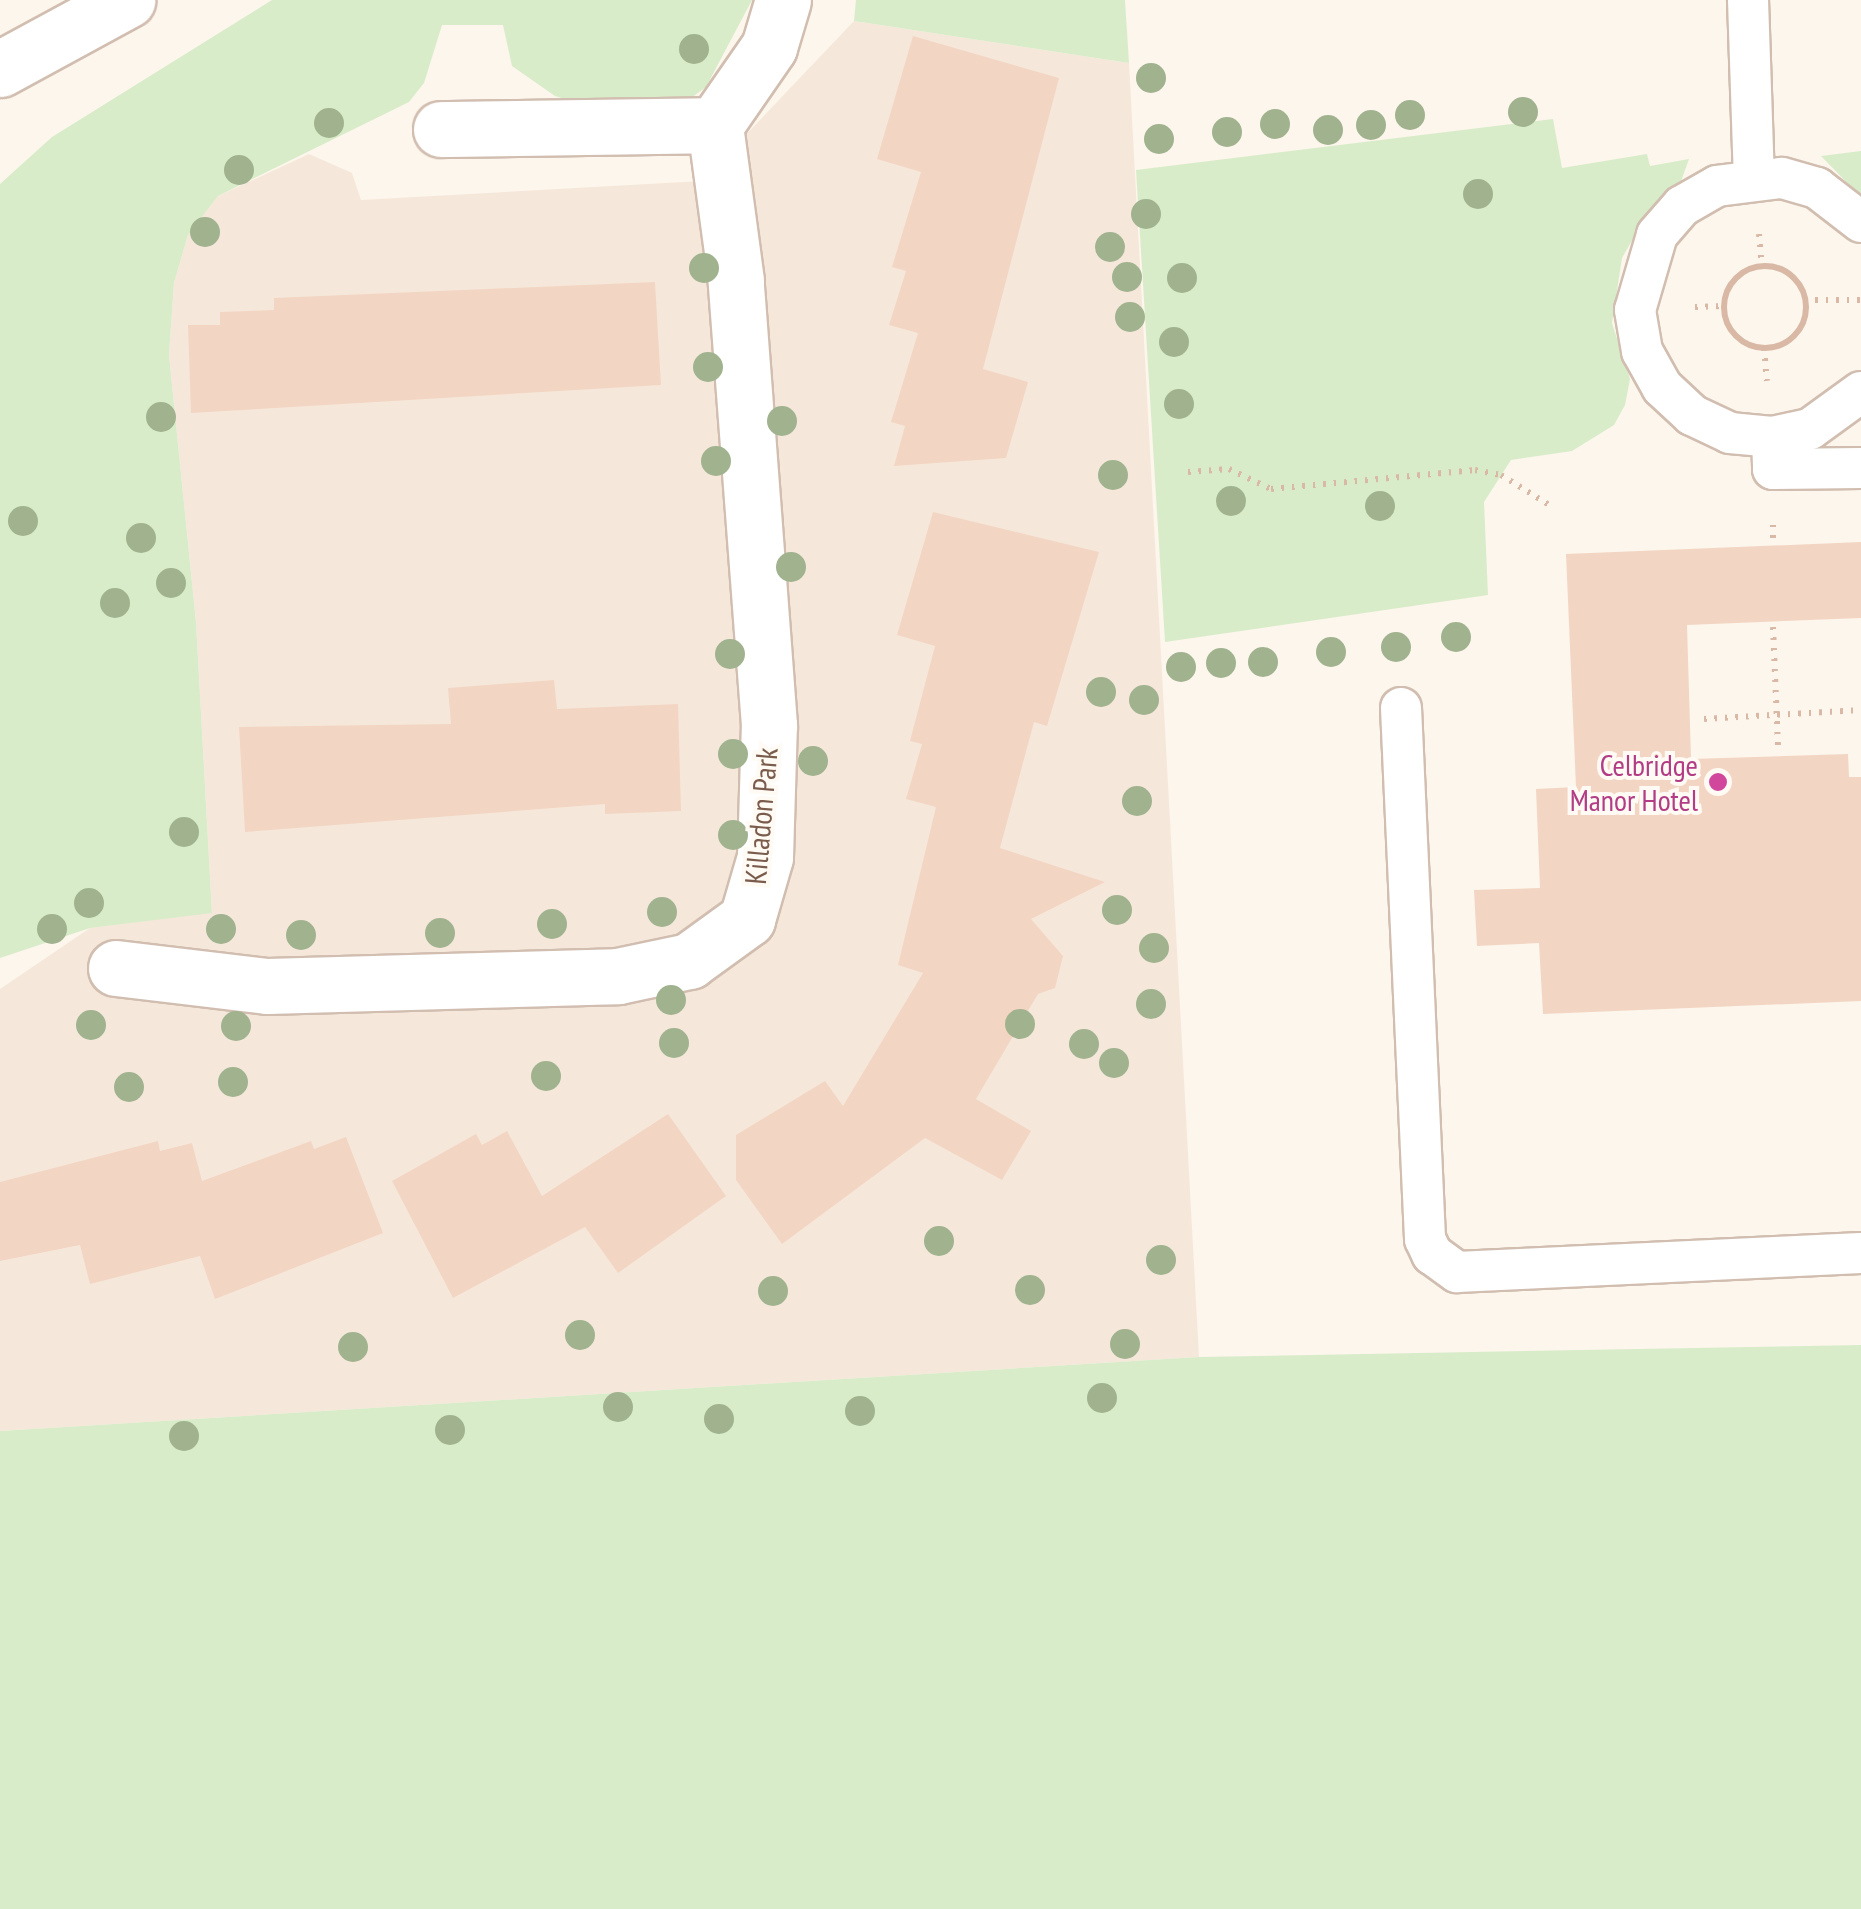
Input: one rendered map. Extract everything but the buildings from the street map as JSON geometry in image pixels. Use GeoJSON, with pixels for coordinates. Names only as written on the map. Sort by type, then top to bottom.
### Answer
{"type":"FeatureCollection","features":[{"type":"Feature","properties":{"kind":"street"},"geometry":{"type":"LineString","coordinates":[[0,69],[127,0]]}},
{"type":"Feature","properties":{"kind":"street"},"geometry":{"type":"LineString","coordinates":[[441,129],[715,125],[769,47],[783,0]]}},
{"type":"Feature","properties":{"kind":"street","name":"Killadon Park"},"geometry":{"type":"LineString","coordinates":[[116,968],[267,986],[618,976],[689,961],[748,920],[765,857],[768,724],[736,281],[715,125]]}},
{"type":"Feature","properties":{"kind":"lane"},"geometry":{"type":"LineString","coordinates":[[1748,0],[1754,178]]}},
{"type":"Feature","properties":{"kind":"lane"},"geometry":{"type":"LineString","coordinates":[[1861,222],[1817,188],[1754,178],[1682,206],[1648,254],[1635,310],[1642,350],[1662,387],[1692,415],[1730,433],[1772,437],[1810,428],[1861,392]]}},
{"type":"Feature","properties":{"kind":"lane"},"geometry":{"type":"LineString","coordinates":[[1772,437],[1773,469],[1861,468]]}},
{"type":"Feature","properties":{"kind":"lane"},"geometry":{"type":"LineString","coordinates":[[1401,708],[1425,1239],[1432,1254],[1457,1272],[1861,1253]]}},
{"type":"Feature","properties":{"kind":"path"},"geometry":{"type":"LineString","coordinates":[[1753,268],[1792,275],[1805,300],[1796,334],[1776,346],[1740,339],[1726,319],[1726,294],[1753,268]]}},
{"type":"Feature","properties":{"kind":"path"},"geometry":{"type":"LineString","coordinates":[[1805,300],[1861,300]]}},
{"type":"Feature","properties":{"kind":"path"},"geometry":{"type":"LineString","coordinates":[[1188,472],[1229,469],[1271,489],[1475,470],[1501,475],[1554,508]]}},
{"type":"Feature","properties":{"kind":"path"},"geometry":{"type":"LineString","coordinates":[[1773,627],[1778,748]]}},
{"type":"Feature","properties":{"kind":"path"},"geometry":{"type":"LineString","coordinates":[[1704,719],[1861,710]]}},
{"type":"Feature","properties":{"kind":"shaded area"},"geometry":{"type":"Polygon","coordinates":[[[854,21],[1129,63],[1199,1357],[0,1431],[0,989],[90,928],[212,912],[196,622],[169,355],[174,283],[188,235],[218,196],[309,154],[352,173],[361,200],[702,181],[854,21]]]}},
{"type":"Feature","properties":{"kind":"green space"},"geometry":{"type":"Polygon","coordinates":[[[272,0],[752,0],[706,87],[687,101],[592,107],[555,96],[512,66],[503,25],[442,25],[424,83],[409,102],[218,196],[188,235],[174,283],[169,355],[196,622],[212,913],[90,928],[0,958],[0,184],[52,137],[272,0]]]}},
{"type":"Feature","properties":{"kind":"green space"},"geometry":{"type":"Polygon","coordinates":[[[856,0],[1125,0],[1129,63],[854,21],[856,0]]]}},
{"type":"Feature","properties":{"kind":"green space"},"geometry":{"type":"Polygon","coordinates":[[[1553,119],[1562,168],[1647,154],[1650,166],[1689,159],[1679,187],[1648,212],[1622,258],[1612,323],[1630,379],[1625,405],[1614,425],[1572,451],[1511,460],[1484,502],[1488,595],[1165,642],[1136,170],[1553,119]]]}},
{"type":"Feature","properties":{"kind":"green space"},"geometry":{"type":"Polygon","coordinates":[[[1861,151],[1861,197],[1821,156],[1861,151]]]}},
{"type":"Feature","properties":{"kind":"green space"},"geometry":{"type":"Polygon","coordinates":[[[1861,1345],[1861,1909],[0,1909],[0,1431],[1199,1357],[1861,1345]]]}},
{"type":"Feature","properties":{"kind":"place","name":"Celbridge Manor Hotel"},"geometry":{"type":"Point","coordinates":[1718,782]}}]}
